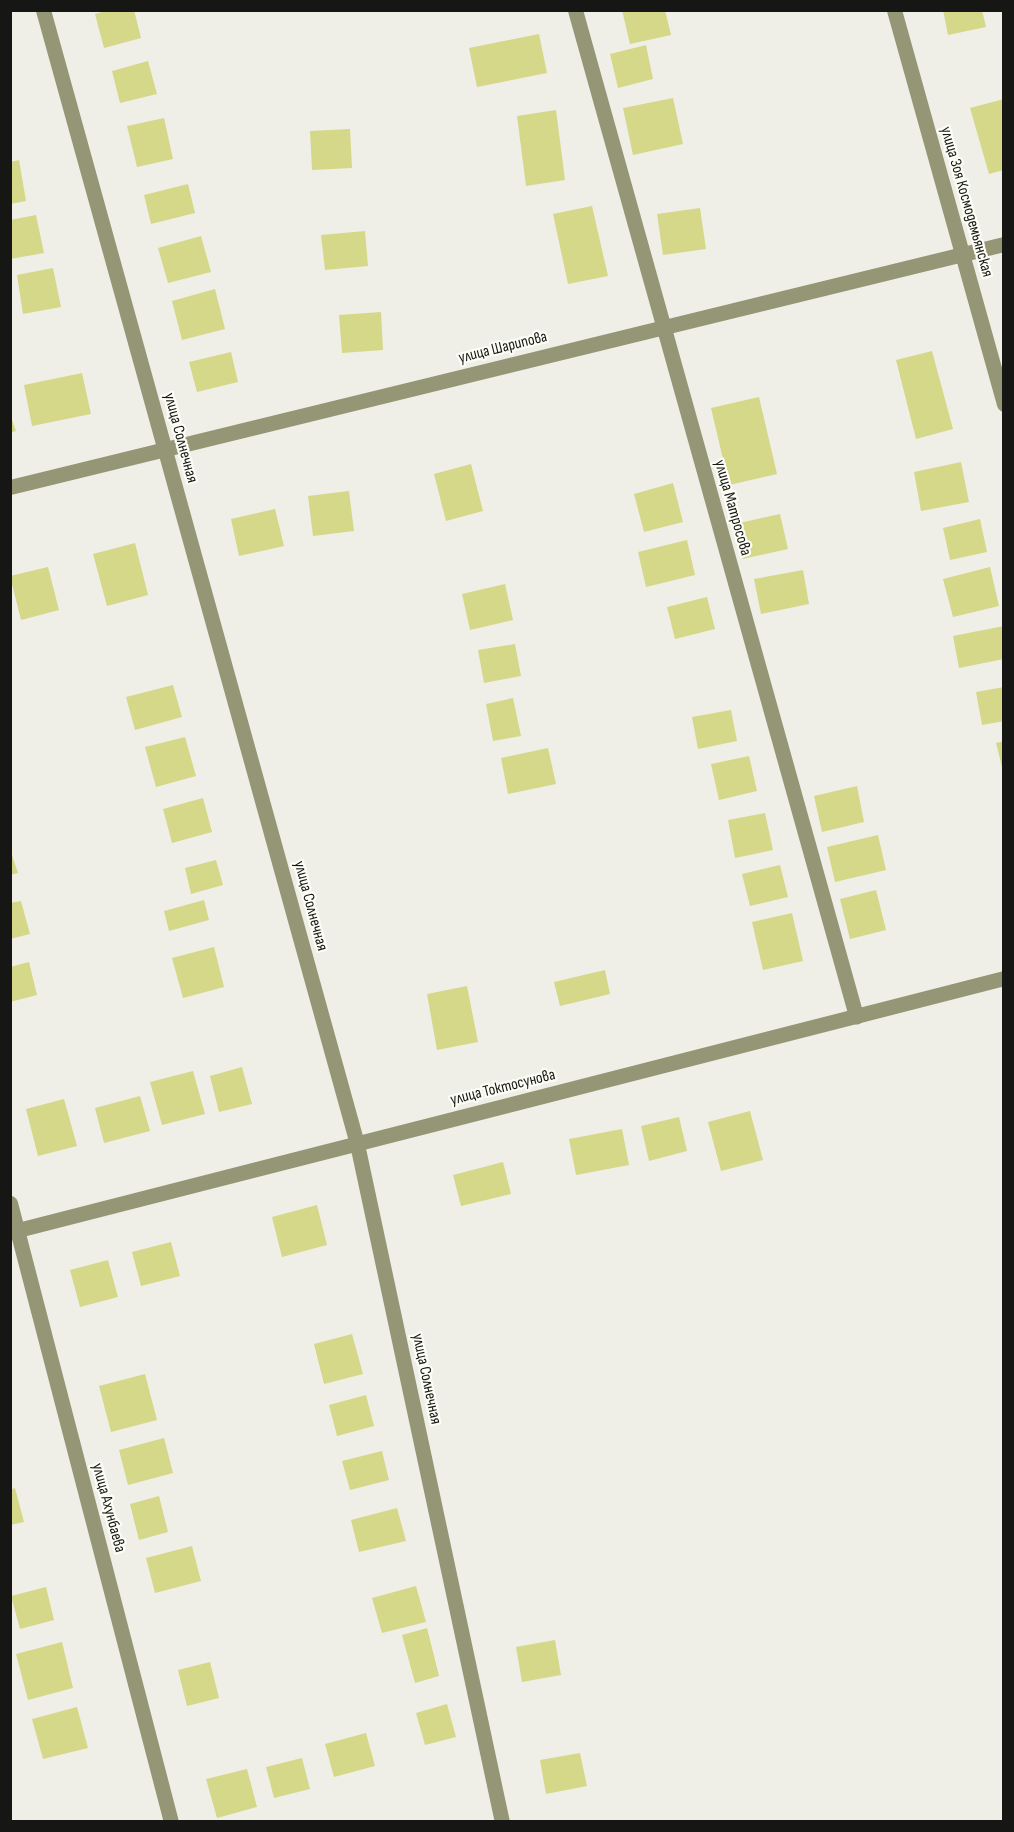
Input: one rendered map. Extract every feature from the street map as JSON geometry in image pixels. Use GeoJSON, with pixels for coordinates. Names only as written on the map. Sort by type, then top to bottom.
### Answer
{"type":"FeatureCollection","features":[{"type":"Feature","properties":{"kind":"street","name":"улица Солнечная"},"geometry":{"type":"LineString","coordinates":[[44,10],[357,1144],[502,1821]]}},
{"type":"Feature","properties":{"kind":"street","name":"улица Матросова"},"geometry":{"type":"LineString","coordinates":[[575,10],[856,1016]]}},
{"type":"Feature","properties":{"kind":"street","name":"улица Зоя Космодемьянская"},"geometry":{"type":"LineString","coordinates":[[894,10],[1004,404]]}},
{"type":"Feature","properties":{"kind":"street","name":"улица Шарипова"},"geometry":{"type":"LineString","coordinates":[[10,487],[1004,244]]}},
{"type":"Feature","properties":{"kind":"street","name":"улица Токтосунова"},"geometry":{"type":"LineString","coordinates":[[14,1231],[1004,978]]}},
{"type":"Feature","properties":{"kind":"street","name":"улица Ахунбаева"},"geometry":{"type":"LineString","coordinates":[[10,1203],[14,1231],[171,1821]]}},
{"type":"Feature","properties":{"kind":"building"},"geometry":{"type":"Polygon","coordinates":[[[109,10],[134,10],[141,38],[104,48],[95,14],[109,10]]]}},
{"type":"Feature","properties":{"kind":"building"},"geometry":{"type":"Polygon","coordinates":[[[622,10],[665,10],[671,35],[630,44],[622,10]]]}},
{"type":"Feature","properties":{"kind":"building"},"geometry":{"type":"Polygon","coordinates":[[[943,10],[982,10],[986,27],[948,35],[943,10]]]}},
{"type":"Feature","properties":{"kind":"building"},"geometry":{"type":"Polygon","coordinates":[[[539,34],[547,73],[477,87],[469,48],[539,34]]]}},
{"type":"Feature","properties":{"kind":"building"},"geometry":{"type":"Polygon","coordinates":[[[646,45],[653,79],[618,88],[610,54],[646,45]]]}},
{"type":"Feature","properties":{"kind":"building"},"geometry":{"type":"Polygon","coordinates":[[[148,61],[157,94],[120,103],[112,71],[148,61]]]}},
{"type":"Feature","properties":{"kind":"building"},"geometry":{"type":"Polygon","coordinates":[[[673,98],[683,144],[633,155],[623,108],[673,98]]]}},
{"type":"Feature","properties":{"kind":"building"},"geometry":{"type":"Polygon","coordinates":[[[1004,99],[1004,170],[989,174],[970,108],[1004,99]]]}},
{"type":"Feature","properties":{"kind":"building"},"geometry":{"type":"Polygon","coordinates":[[[556,110],[565,180],[526,186],[517,116],[556,110]]]}},
{"type":"Feature","properties":{"kind":"building"},"geometry":{"type":"Polygon","coordinates":[[[164,118],[173,159],[137,167],[127,126],[164,118]]]}},
{"type":"Feature","properties":{"kind":"building"},"geometry":{"type":"Polygon","coordinates":[[[350,129],[352,168],[312,170],[310,131],[350,129]]]}},
{"type":"Feature","properties":{"kind":"building"},"geometry":{"type":"Polygon","coordinates":[[[19,160],[26,201],[10,204],[10,162],[19,160]]]}},
{"type":"Feature","properties":{"kind":"building"},"geometry":{"type":"Polygon","coordinates":[[[188,184],[195,213],[151,224],[144,195],[188,184]]]}},
{"type":"Feature","properties":{"kind":"building"},"geometry":{"type":"Polygon","coordinates":[[[592,206],[608,276],[568,284],[553,214],[592,206]]]}},
{"type":"Feature","properties":{"kind":"building"},"geometry":{"type":"Polygon","coordinates":[[[700,208],[706,249],[663,255],[657,214],[700,208]]]}},
{"type":"Feature","properties":{"kind":"building"},"geometry":{"type":"Polygon","coordinates":[[[36,215],[44,253],[10,259],[10,220],[36,215]]]}},
{"type":"Feature","properties":{"kind":"building"},"geometry":{"type":"Polygon","coordinates":[[[365,231],[368,266],[325,270],[321,235],[365,231]]]}},
{"type":"Feature","properties":{"kind":"building"},"geometry":{"type":"Polygon","coordinates":[[[201,236],[211,272],[168,283],[158,248],[201,236]]]}},
{"type":"Feature","properties":{"kind":"building"},"geometry":{"type":"Polygon","coordinates":[[[53,268],[61,307],[23,314],[17,275],[53,268]]]}},
{"type":"Feature","properties":{"kind":"building"},"geometry":{"type":"Polygon","coordinates":[[[215,289],[225,329],[182,340],[172,301],[215,289]]]}},
{"type":"Feature","properties":{"kind":"building"},"geometry":{"type":"Polygon","coordinates":[[[381,312],[383,350],[342,353],[339,315],[381,312]]]}},
{"type":"Feature","properties":{"kind":"building"},"geometry":{"type":"Polygon","coordinates":[[[932,351],[953,429],[916,439],[896,360],[932,351]]]}},
{"type":"Feature","properties":{"kind":"building"},"geometry":{"type":"Polygon","coordinates":[[[231,352],[238,382],[197,392],[189,362],[231,352]]]}},
{"type":"Feature","properties":{"kind":"building"},"geometry":{"type":"Polygon","coordinates":[[[82,373],[91,414],[32,426],[24,385],[82,373]]]}},
{"type":"Feature","properties":{"kind":"building"},"geometry":{"type":"Polygon","coordinates":[[[759,397],[777,474],[729,485],[711,408],[759,397]]]}},
{"type":"Feature","properties":{"kind":"building"},"geometry":{"type":"Polygon","coordinates":[[[10,414],[16,431],[10,433],[10,414]]]}},
{"type":"Feature","properties":{"kind":"building"},"geometry":{"type":"Polygon","coordinates":[[[961,462],[969,502],[921,511],[914,472],[961,462]]]}},
{"type":"Feature","properties":{"kind":"building"},"geometry":{"type":"Polygon","coordinates":[[[471,464],[483,511],[446,521],[434,474],[471,464]]]}},
{"type":"Feature","properties":{"kind":"building"},"geometry":{"type":"Polygon","coordinates":[[[673,483],[683,522],[644,532],[634,494],[673,483]]]}},
{"type":"Feature","properties":{"kind":"building"},"geometry":{"type":"Polygon","coordinates":[[[349,491],[354,531],[313,536],[308,496],[349,491]]]}},
{"type":"Feature","properties":{"kind":"building"},"geometry":{"type":"Polygon","coordinates":[[[275,509],[284,546],[239,556],[231,519],[275,509]]]}},
{"type":"Feature","properties":{"kind":"building"},"geometry":{"type":"Polygon","coordinates":[[[780,514],[788,549],[743,559],[735,524],[780,514]]]}},
{"type":"Feature","properties":{"kind":"building"},"geometry":{"type":"Polygon","coordinates":[[[980,519],[987,552],[950,560],[943,528],[980,519]]]}},
{"type":"Feature","properties":{"kind":"building"},"geometry":{"type":"Polygon","coordinates":[[[687,540],[695,575],[646,587],[638,552],[687,540]]]}},
{"type":"Feature","properties":{"kind":"building"},"geometry":{"type":"Polygon","coordinates":[[[135,543],[148,595],[107,606],[93,554],[135,543]]]}},
{"type":"Feature","properties":{"kind":"building"},"geometry":{"type":"Polygon","coordinates":[[[48,567],[59,610],[21,620],[10,576],[48,567]]]}},
{"type":"Feature","properties":{"kind":"building"},"geometry":{"type":"Polygon","coordinates":[[[990,567],[999,606],[953,617],[943,579],[990,567]]]}},
{"type":"Feature","properties":{"kind":"building"},"geometry":{"type":"Polygon","coordinates":[[[803,570],[809,604],[761,614],[754,579],[803,570]]]}},
{"type":"Feature","properties":{"kind":"building"},"geometry":{"type":"Polygon","coordinates":[[[505,584],[513,620],[470,630],[462,594],[505,584]]]}},
{"type":"Feature","properties":{"kind":"building"},"geometry":{"type":"Polygon","coordinates":[[[707,597],[715,629],[675,639],[667,607],[707,597]]]}},
{"type":"Feature","properties":{"kind":"building"},"geometry":{"type":"Polygon","coordinates":[[[1004,626],[1004,659],[959,668],[953,636],[1004,626]]]}},
{"type":"Feature","properties":{"kind":"building"},"geometry":{"type":"Polygon","coordinates":[[[515,644],[521,676],[484,683],[478,650],[515,644]]]}},
{"type":"Feature","properties":{"kind":"building"},"geometry":{"type":"Polygon","coordinates":[[[173,685],[182,717],[135,730],[126,697],[173,685]]]}},
{"type":"Feature","properties":{"kind":"building"},"geometry":{"type":"Polygon","coordinates":[[[1004,687],[1004,721],[982,725],[976,692],[1004,687]]]}},
{"type":"Feature","properties":{"kind":"building"},"geometry":{"type":"Polygon","coordinates":[[[513,698],[521,736],[493,741],[486,704],[513,698]]]}},
{"type":"Feature","properties":{"kind":"building"},"geometry":{"type":"Polygon","coordinates":[[[731,710],[737,741],[698,749],[692,717],[731,710]]]}},
{"type":"Feature","properties":{"kind":"building"},"geometry":{"type":"Polygon","coordinates":[[[185,737],[196,776],[156,787],[145,747],[185,737]]]}},
{"type":"Feature","properties":{"kind":"building"},"geometry":{"type":"Polygon","coordinates":[[[1004,741],[1004,771],[1003,771],[996,743],[1004,741]]]}},
{"type":"Feature","properties":{"kind":"building"},"geometry":{"type":"Polygon","coordinates":[[[548,748],[556,784],[508,794],[501,758],[548,748]]]}},
{"type":"Feature","properties":{"kind":"building"},"geometry":{"type":"Polygon","coordinates":[[[749,756],[757,791],[719,800],[711,764],[749,756]]]}},
{"type":"Feature","properties":{"kind":"building"},"geometry":{"type":"Polygon","coordinates":[[[857,786],[864,822],[822,832],[814,796],[857,786]]]}},
{"type":"Feature","properties":{"kind":"building"},"geometry":{"type":"Polygon","coordinates":[[[203,798],[212,832],[172,843],[163,809],[203,798]]]}},
{"type":"Feature","properties":{"kind":"building"},"geometry":{"type":"Polygon","coordinates":[[[765,813],[773,850],[735,858],[728,820],[765,813]]]}},
{"type":"Feature","properties":{"kind":"building"},"geometry":{"type":"Polygon","coordinates":[[[878,835],[886,870],[835,882],[827,847],[878,835]]]}},
{"type":"Feature","properties":{"kind":"building"},"geometry":{"type":"Polygon","coordinates":[[[10,849],[18,873],[10,875],[10,849]]]}},
{"type":"Feature","properties":{"kind":"building"},"geometry":{"type":"Polygon","coordinates":[[[216,860],[223,885],[191,894],[185,868],[216,860]]]}},
{"type":"Feature","properties":{"kind":"building"},"geometry":{"type":"Polygon","coordinates":[[[780,865],[788,897],[750,906],[742,874],[780,865]]]}},
{"type":"Feature","properties":{"kind":"building"},"geometry":{"type":"Polygon","coordinates":[[[876,890],[886,930],[850,939],[840,899],[876,890]]]}},
{"type":"Feature","properties":{"kind":"building"},"geometry":{"type":"Polygon","coordinates":[[[204,900],[209,920],[169,931],[164,911],[204,900]]]}},
{"type":"Feature","properties":{"kind":"building"},"geometry":{"type":"Polygon","coordinates":[[[21,901],[30,934],[10,939],[10,903],[21,901]]]}},
{"type":"Feature","properties":{"kind":"building"},"geometry":{"type":"Polygon","coordinates":[[[792,913],[803,961],[763,970],[752,922],[792,913]]]}},
{"type":"Feature","properties":{"kind":"building"},"geometry":{"type":"Polygon","coordinates":[[[214,947],[224,987],[183,998],[172,958],[214,947]]]}},
{"type":"Feature","properties":{"kind":"building"},"geometry":{"type":"Polygon","coordinates":[[[29,962],[37,995],[10,1002],[10,967],[29,962]]]}},
{"type":"Feature","properties":{"kind":"building"},"geometry":{"type":"Polygon","coordinates":[[[605,970],[610,994],[560,1006],[554,982],[605,970]]]}},
{"type":"Feature","properties":{"kind":"building"},"geometry":{"type":"Polygon","coordinates":[[[467,986],[478,1042],[437,1050],[427,994],[467,986]]]}},
{"type":"Feature","properties":{"kind":"building"},"geometry":{"type":"Polygon","coordinates":[[[242,1067],[252,1104],[219,1112],[210,1076],[242,1067]]]}},
{"type":"Feature","properties":{"kind":"building"},"geometry":{"type":"Polygon","coordinates":[[[193,1071],[205,1114],[162,1125],[150,1082],[193,1071]]]}},
{"type":"Feature","properties":{"kind":"building"},"geometry":{"type":"Polygon","coordinates":[[[140,1096],[150,1131],[104,1143],[95,1108],[140,1096]]]}},
{"type":"Feature","properties":{"kind":"building"},"geometry":{"type":"Polygon","coordinates":[[[64,1099],[77,1146],[38,1156],[26,1109],[64,1099]]]}},
{"type":"Feature","properties":{"kind":"building"},"geometry":{"type":"Polygon","coordinates":[[[750,1111],[763,1160],[721,1171],[708,1122],[750,1111]]]}},
{"type":"Feature","properties":{"kind":"building"},"geometry":{"type":"Polygon","coordinates":[[[679,1117],[687,1151],[649,1161],[641,1126],[679,1117]]]}},
{"type":"Feature","properties":{"kind":"building"},"geometry":{"type":"Polygon","coordinates":[[[622,1129],[629,1165],[576,1175],[569,1139],[622,1129]]]}},
{"type":"Feature","properties":{"kind":"building"},"geometry":{"type":"Polygon","coordinates":[[[503,1162],[511,1194],[461,1206],[453,1175],[503,1162]]]}},
{"type":"Feature","properties":{"kind":"building"},"geometry":{"type":"Polygon","coordinates":[[[317,1205],[327,1245],[282,1257],[272,1217],[317,1205]]]}},
{"type":"Feature","properties":{"kind":"building"},"geometry":{"type":"Polygon","coordinates":[[[171,1242],[180,1276],[141,1286],[132,1252],[171,1242]]]}},
{"type":"Feature","properties":{"kind":"building"},"geometry":{"type":"Polygon","coordinates":[[[108,1260],[118,1297],[80,1307],[70,1270],[108,1260]]]}},
{"type":"Feature","properties":{"kind":"building"},"geometry":{"type":"Polygon","coordinates":[[[352,1334],[363,1374],[324,1384],[314,1344],[352,1334]]]}},
{"type":"Feature","properties":{"kind":"building"},"geometry":{"type":"Polygon","coordinates":[[[145,1374],[157,1420],[111,1432],[99,1386],[145,1374]]]}},
{"type":"Feature","properties":{"kind":"building"},"geometry":{"type":"Polygon","coordinates":[[[366,1395],[374,1426],[337,1436],[329,1405],[366,1395]]]}},
{"type":"Feature","properties":{"kind":"building"},"geometry":{"type":"Polygon","coordinates":[[[164,1438],[173,1473],[128,1485],[119,1450],[164,1438]]]}},
{"type":"Feature","properties":{"kind":"building"},"geometry":{"type":"Polygon","coordinates":[[[382,1451],[389,1480],[350,1490],[342,1461],[382,1451]]]}},
{"type":"Feature","properties":{"kind":"building"},"geometry":{"type":"Polygon","coordinates":[[[15,1488],[24,1522],[10,1525],[10,1490],[15,1488]]]}},
{"type":"Feature","properties":{"kind":"building"},"geometry":{"type":"Polygon","coordinates":[[[159,1496],[168,1532],[139,1540],[130,1504],[159,1496]]]}},
{"type":"Feature","properties":{"kind":"building"},"geometry":{"type":"Polygon","coordinates":[[[397,1508],[406,1541],[359,1552],[351,1520],[397,1508]]]}},
{"type":"Feature","properties":{"kind":"building"},"geometry":{"type":"Polygon","coordinates":[[[192,1546],[201,1581],[155,1593],[146,1558],[192,1546]]]}},
{"type":"Feature","properties":{"kind":"building"},"geometry":{"type":"Polygon","coordinates":[[[416,1586],[426,1622],[382,1633],[372,1598],[416,1586]]]}},
{"type":"Feature","properties":{"kind":"building"},"geometry":{"type":"Polygon","coordinates":[[[46,1587],[54,1620],[20,1629],[11,1596],[46,1587]]]}},
{"type":"Feature","properties":{"kind":"building"},"geometry":{"type":"Polygon","coordinates":[[[427,1628],[439,1676],[415,1683],[402,1635],[427,1628]]]}},
{"type":"Feature","properties":{"kind":"building"},"geometry":{"type":"Polygon","coordinates":[[[555,1640],[561,1675],[522,1682],[516,1647],[555,1640]]]}},
{"type":"Feature","properties":{"kind":"building"},"geometry":{"type":"Polygon","coordinates":[[[62,1642],[73,1688],[28,1700],[16,1654],[62,1642]]]}},
{"type":"Feature","properties":{"kind":"building"},"geometry":{"type":"Polygon","coordinates":[[[210,1662],[219,1698],[187,1706],[178,1670],[210,1662]]]}},
{"type":"Feature","properties":{"kind":"building"},"geometry":{"type":"Polygon","coordinates":[[[447,1704],[456,1737],[425,1745],[416,1713],[447,1704]]]}},
{"type":"Feature","properties":{"kind":"building"},"geometry":{"type":"Polygon","coordinates":[[[77,1707],[88,1748],[43,1759],[32,1719],[77,1707]]]}},
{"type":"Feature","properties":{"kind":"building"},"geometry":{"type":"Polygon","coordinates":[[[366,1733],[375,1766],[334,1777],[325,1744],[366,1733]]]}},
{"type":"Feature","properties":{"kind":"building"},"geometry":{"type":"Polygon","coordinates":[[[580,1753],[587,1786],[546,1794],[540,1760],[580,1753]]]}},
{"type":"Feature","properties":{"kind":"building"},"geometry":{"type":"Polygon","coordinates":[[[302,1758],[310,1789],[274,1798],[266,1767],[302,1758]]]}},
{"type":"Feature","properties":{"kind":"building"},"geometry":{"type":"Polygon","coordinates":[[[247,1769],[257,1807],[217,1818],[206,1779],[247,1769]]]}}]}
